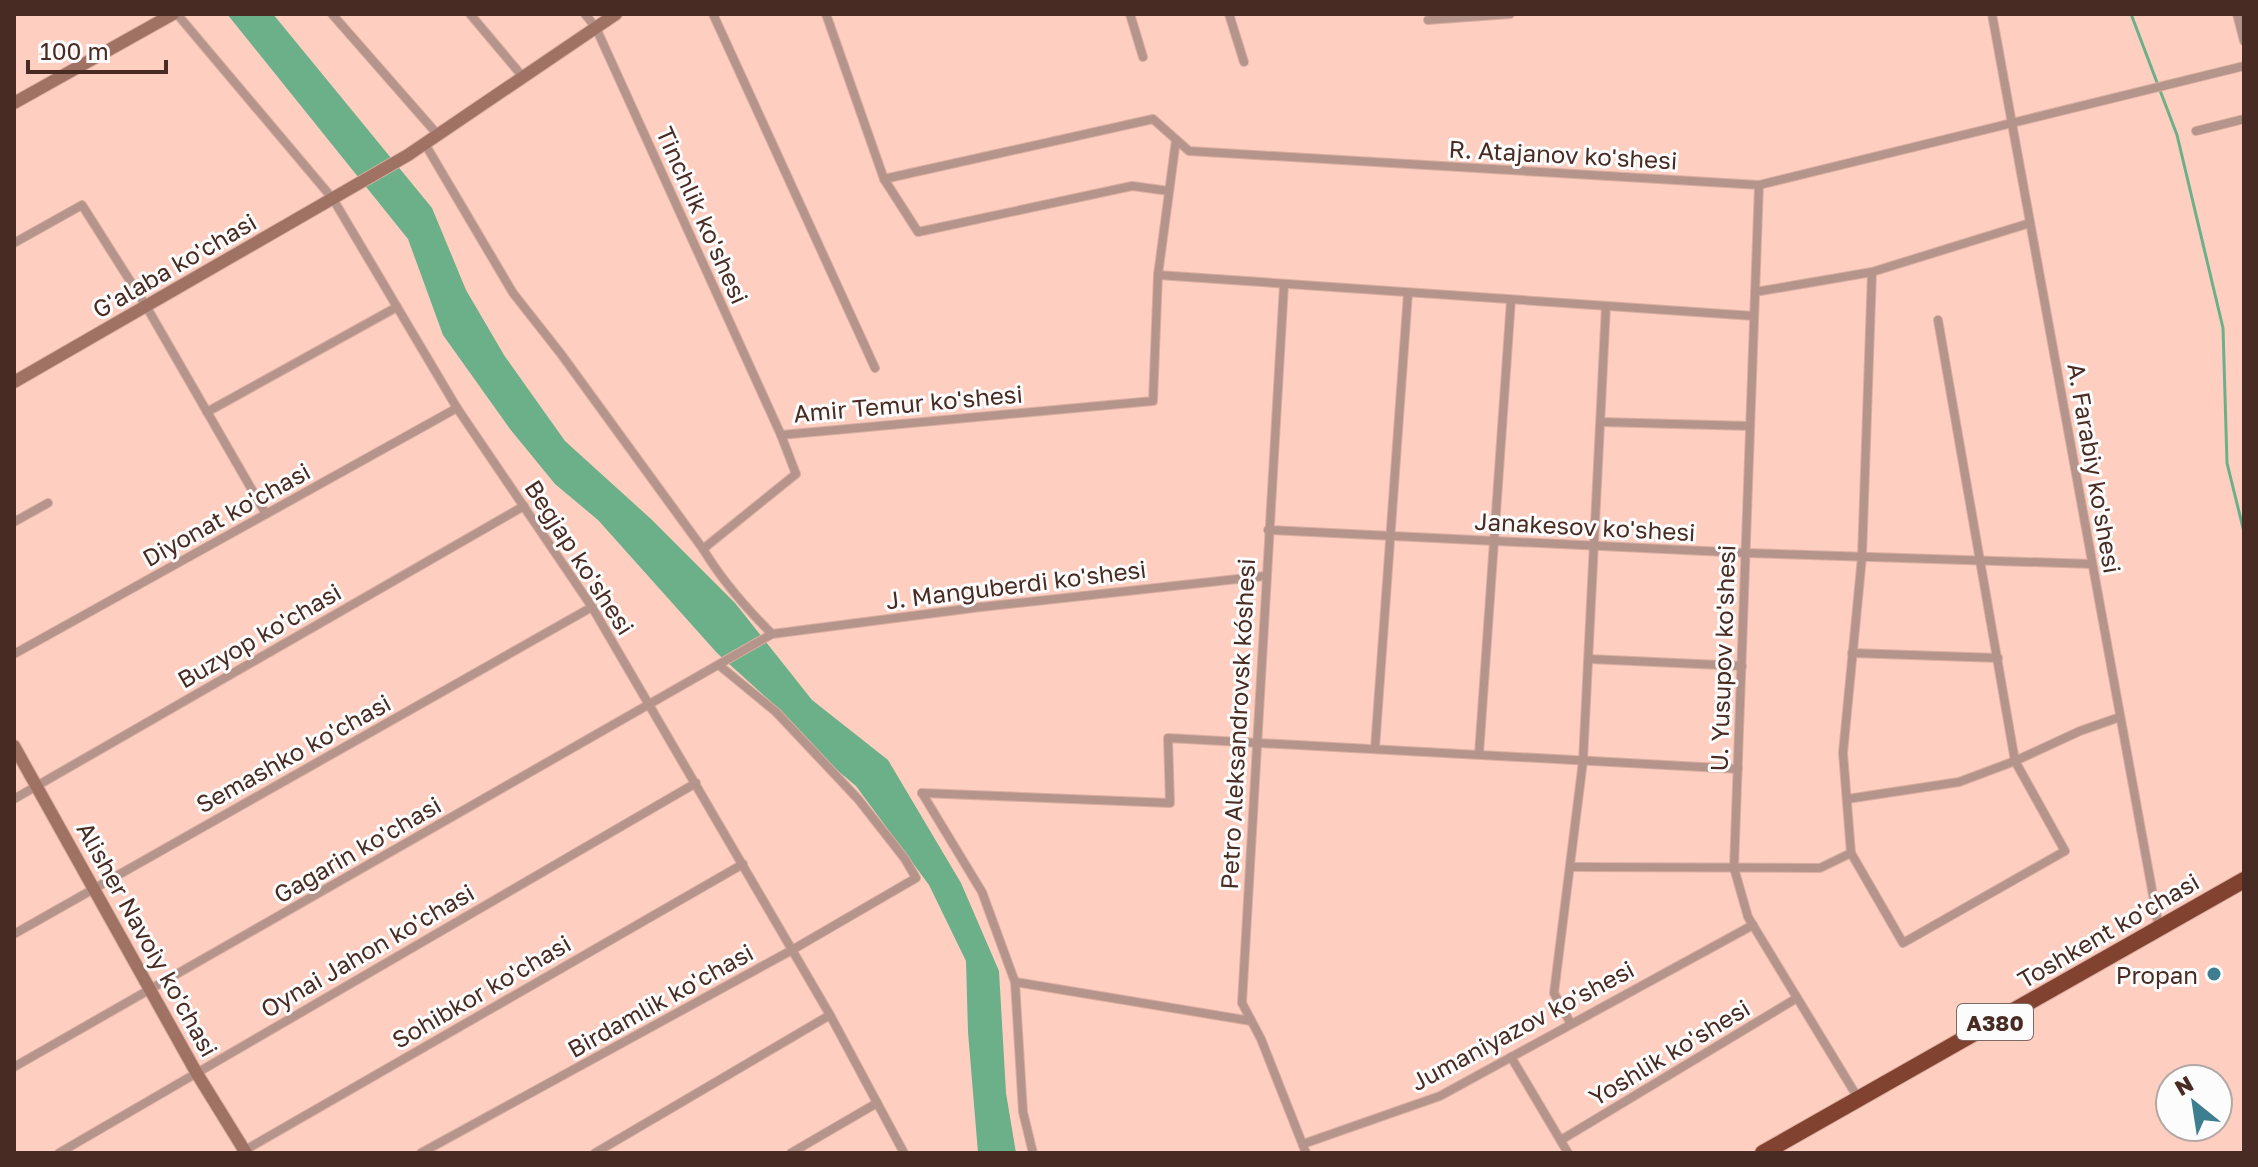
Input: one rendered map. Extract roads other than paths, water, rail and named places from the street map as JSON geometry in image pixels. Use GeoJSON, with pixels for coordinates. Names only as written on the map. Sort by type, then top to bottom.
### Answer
{"type":"FeatureCollection","features":[{"type":"Feature","properties":{"kind":"highway","name":"Toshkent ko'chasi"},"geometry":{"type":"LineString","coordinates":[[1763,1153],[2244,880]]}},
{"type":"Feature","properties":{"kind":"street"},"geometry":{"type":"LineString","coordinates":[[14,103],[175,14]]}},
{"type":"Feature","properties":{"kind":"street","name":"Begjap ko'shesi"},"geometry":{"type":"LineString","coordinates":[[175,14],[333,199],[457,408],[592,607],[830,1015],[904,1153]]}},
{"type":"Feature","properties":{"kind":"street"},"geometry":{"type":"LineString","coordinates":[[332,14],[438,135]]}},
{"type":"Feature","properties":{"kind":"street"},"geometry":{"type":"LineString","coordinates":[[470,14],[523,77]]}},
{"type":"Feature","properties":{"kind":"street","name":"Tinchlik ko'shesi"},"geometry":{"type":"LineString","coordinates":[[585,14],[596,28],[781,435]]}},
{"type":"Feature","properties":{"kind":"street","name":"G'alaba ko'chasi"},"geometry":{"type":"LineString","coordinates":[[14,382],[356,187],[425,144],[616,14]]}},
{"type":"Feature","properties":{"kind":"street"},"geometry":{"type":"LineString","coordinates":[[713,14],[875,368]]}},
{"type":"Feature","properties":{"kind":"street"},"geometry":{"type":"LineString","coordinates":[[826,14],[884,179],[918,232],[1132,186],[1169,191]]}},
{"type":"Feature","properties":{"kind":"street"},"geometry":{"type":"LineString","coordinates":[[1130,14],[1143,57]]}},
{"type":"Feature","properties":{"kind":"street"},"geometry":{"type":"LineString","coordinates":[[1229,14],[1244,62]]}},
{"type":"Feature","properties":{"kind":"street"},"geometry":{"type":"LineString","coordinates":[[1428,20],[1510,14]]}},
{"type":"Feature","properties":{"kind":"street","name":"A. Farabiy ko'shesi"},"geometry":{"type":"LineString","coordinates":[[1992,14],[2159,928]]}},
{"type":"Feature","properties":{"kind":"street"},"geometry":{"type":"LineString","coordinates":[[2237,14],[2244,41]]}},
{"type":"Feature","properties":{"kind":"street","name":"R. Atajanov ko'shesi"},"geometry":{"type":"LineString","coordinates":[[884,179],[1153,119],[1189,151],[1759,185],[2244,66]]}},
{"type":"Feature","properties":{"kind":"street"},"geometry":{"type":"LineString","coordinates":[[2196,131],[2244,119]]}},
{"type":"Feature","properties":{"kind":"street"},"geometry":{"type":"LineString","coordinates":[[1176,140],[1158,275],[1754,316]]}},
{"type":"Feature","properties":{"kind":"street"},"geometry":{"type":"LineString","coordinates":[[425,144],[513,293],[703,549],[720,578],[769,636]]}},
{"type":"Feature","properties":{"kind":"street","name":"U. Yusupov ko'shesi"},"geometry":{"type":"LineString","coordinates":[[1759,185],[1734,868],[1748,917],[1859,1099]]}},
{"type":"Feature","properties":{"kind":"street"},"geometry":{"type":"LineString","coordinates":[[14,243],[82,205],[146,306],[266,514]]}},
{"type":"Feature","properties":{"kind":"street"},"geometry":{"type":"LineString","coordinates":[[1755,292],[1872,272],[2030,223]]}},
{"type":"Feature","properties":{"kind":"street"},"geometry":{"type":"LineString","coordinates":[[1872,272],[1862,557],[1843,753],[1851,853],[1903,943],[2065,851],[2015,761],[1938,320]]}},
{"type":"Feature","properties":{"kind":"street","name":"Amir Temur ko'shesi"},"geometry":{"type":"LineString","coordinates":[[703,549],[796,474],[781,435],[1153,401],[1158,275]]}},
{"type":"Feature","properties":{"kind":"street","name":"Petro Aleksandrovsk kóshesi"},"geometry":{"type":"LineString","coordinates":[[1284,285],[1242,1003],[1261,1039],[1304,1149]]}},
{"type":"Feature","properties":{"kind":"street"},"geometry":{"type":"LineString","coordinates":[[1375,748],[1408,293]]}},
{"type":"Feature","properties":{"kind":"street"},"geometry":{"type":"LineString","coordinates":[[1479,754],[1511,300]]}},
{"type":"Feature","properties":{"kind":"street"},"geometry":{"type":"LineString","coordinates":[[1571,1024],[1554,993],[1583,761],[1606,306]]}},
{"type":"Feature","properties":{"kind":"street"},"geometry":{"type":"LineString","coordinates":[[207,412],[397,307]]}},
{"type":"Feature","properties":{"kind":"street","name":"Diyonat ko'chasi"},"geometry":{"type":"LineString","coordinates":[[14,654],[457,408]]}},
{"type":"Feature","properties":{"kind":"street"},"geometry":{"type":"LineString","coordinates":[[1601,422],[1750,426]]}},
{"type":"Feature","properties":{"kind":"street"},"geometry":{"type":"LineString","coordinates":[[14,522],[48,503]]}},
{"type":"Feature","properties":{"kind":"street","name":"Buzyop ko'chasi"},"geometry":{"type":"LineString","coordinates":[[14,799],[524,506]]}},
{"type":"Feature","properties":{"kind":"street","name":"Janakesov ko'shesi"},"geometry":{"type":"LineString","coordinates":[[1268,530],[1746,553],[2092,564]]}},
{"type":"Feature","properties":{"kind":"street","name":"J. Manguberdi ko'shesi"},"geometry":{"type":"LineString","coordinates":[[769,636],[981,607],[1265,576]]}},
{"type":"Feature","properties":{"kind":"street","name":"Semashko ko'chasi"},"geometry":{"type":"LineString","coordinates":[[14,934],[592,607]]}},
{"type":"Feature","properties":{"kind":"street","name":"Gagarin ko'chasi"},"geometry":{"type":"LineString","coordinates":[[14,1067],[769,636]]}},
{"type":"Feature","properties":{"kind":"street"},"geometry":{"type":"LineString","coordinates":[[1852,653],[1998,658]]}},
{"type":"Feature","properties":{"kind":"street"},"geometry":{"type":"LineString","coordinates":[[1589,659],[1742,666]]}},
{"type":"Feature","properties":{"kind":"street","name":"Birdamlik ko'chasi"},"geometry":{"type":"LineString","coordinates":[[421,1153],[792,950],[916,878],[858,799],[776,712],[723,664]]}},
{"type":"Feature","properties":{"kind":"street"},"geometry":{"type":"LineString","coordinates":[[1847,799],[1959,782],[2120,717]]}},
{"type":"Feature","properties":{"kind":"street"},"geometry":{"type":"LineString","coordinates":[[1033,1153],[1023,1112],[1015,982],[982,892],[922,793],[1170,803],[1168,738],[1738,769]]}},
{"type":"Feature","properties":{"kind":"street","name":"Alisher Navoiy ko'chasi"},"geometry":{"type":"LineString","coordinates":[[14,746],[243,1152]]}},
{"type":"Feature","properties":{"kind":"street","name":"Oynai Jahon ko'chasi"},"geometry":{"type":"LineString","coordinates":[[59,1153],[696,783]]}},
{"type":"Feature","properties":{"kind":"street"},"geometry":{"type":"LineString","coordinates":[[1570,867],[1820,868],[1851,853]]}},
{"type":"Feature","properties":{"kind":"street","name":"Sohibkor ko'chasi"},"geometry":{"type":"LineString","coordinates":[[243,1152],[743,864]]}},
{"type":"Feature","properties":{"kind":"street","name":"Jumaniyazov ko'shesi"},"geometry":{"type":"LineString","coordinates":[[1304,1149],[1440,1096],[1753,925]]}},
{"type":"Feature","properties":{"kind":"street"},"geometry":{"type":"LineString","coordinates":[[1015,982],[1251,1021]]}},
{"type":"Feature","properties":{"kind":"street","name":"Yoshlik ko'shesi"},"geometry":{"type":"LineString","coordinates":[[1561,1140],[1797,998]]}},
{"type":"Feature","properties":{"kind":"street"},"geometry":{"type":"LineString","coordinates":[[595,1153],[830,1015]]}},
{"type":"Feature","properties":{"kind":"street"},"geometry":{"type":"LineString","coordinates":[[1511,1057],[1568,1153]]}},
{"type":"Feature","properties":{"kind":"street"},"geometry":{"type":"LineString","coordinates":[[791,1153],[877,1103]]}},
{"type":"Feature","properties":{"kind":"waterway"},"geometry":{"type":"LineString","coordinates":[[2131,14],[2177,135],[2223,328],[2227,463],[2244,532]]}},
{"type":"Feature","properties":{"kind":"place","name":"Propan"},"geometry":{"type":"Point","coordinates":[2214,974]}}]}
